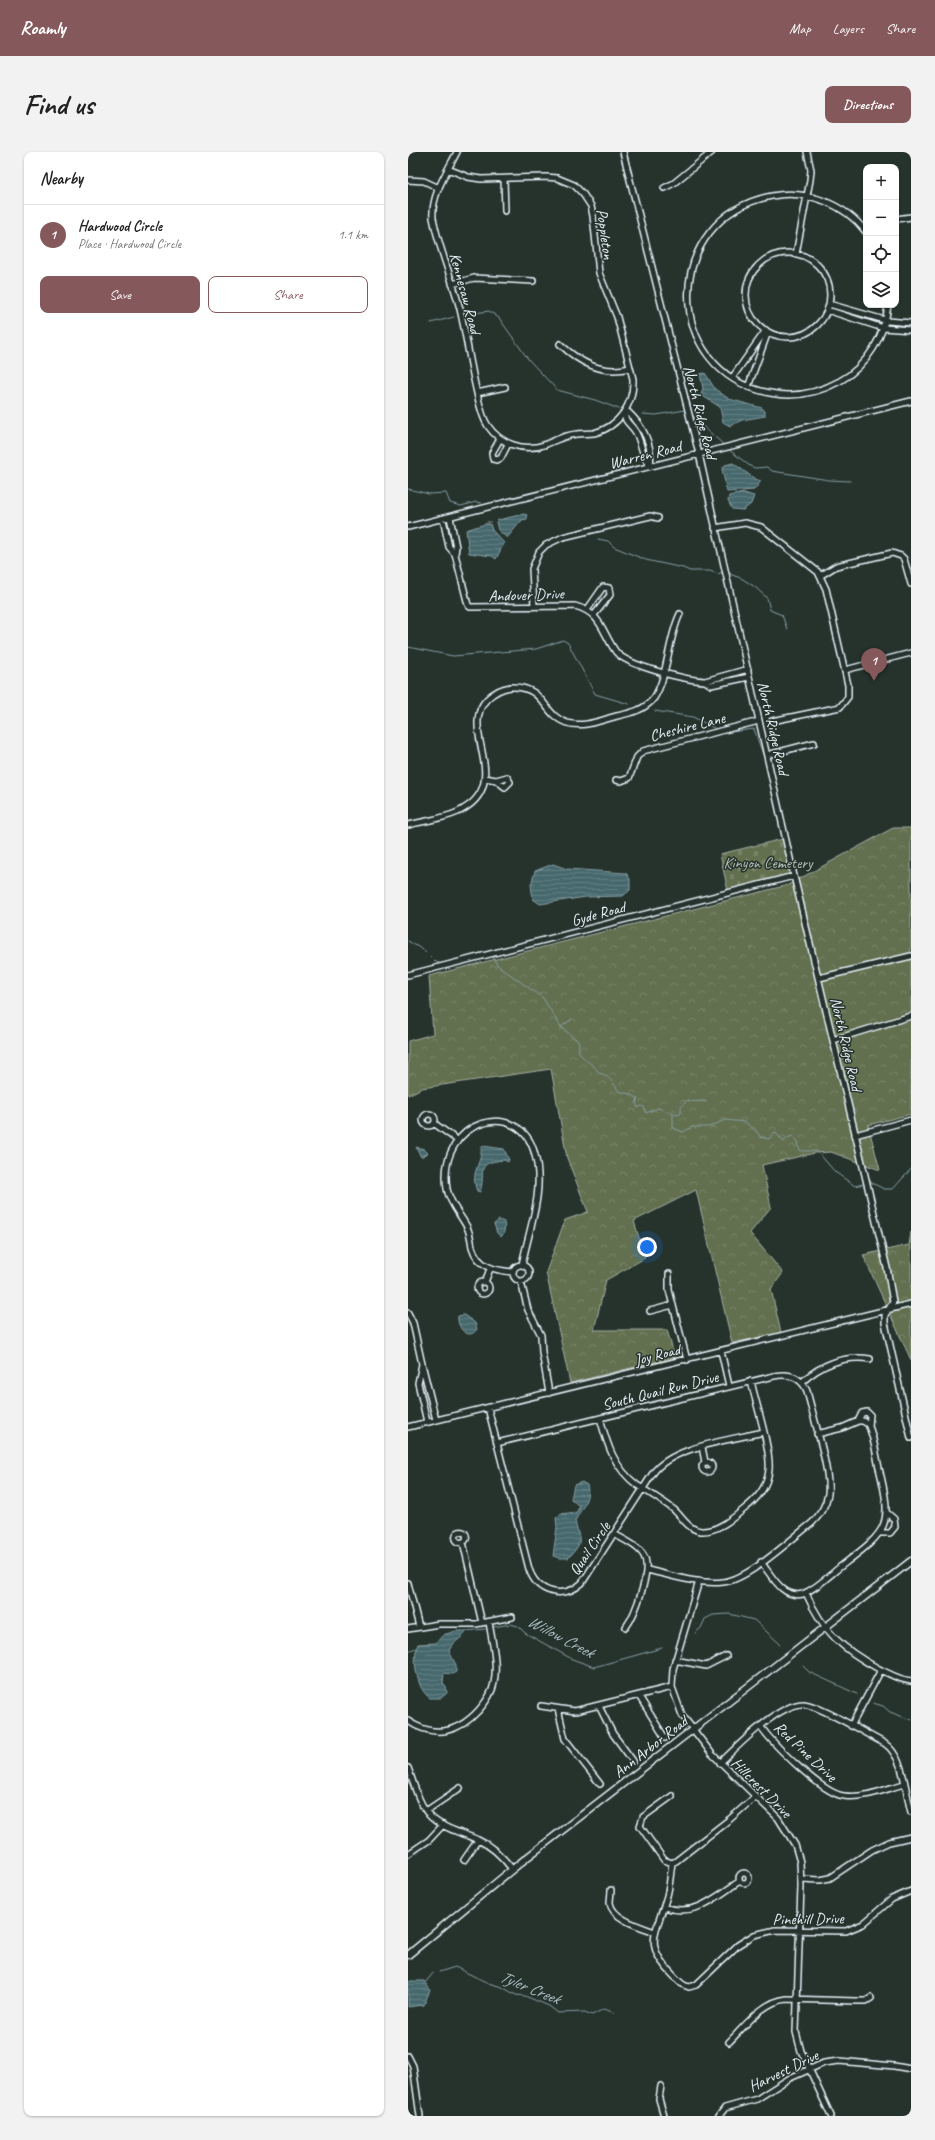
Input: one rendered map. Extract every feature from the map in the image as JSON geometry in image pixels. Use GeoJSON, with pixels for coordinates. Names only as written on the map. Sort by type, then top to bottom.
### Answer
{"type":"FeatureCollection","features":[{"type":"Feature","properties":{"kind":"main road","name":"Ann Arbor Road"},"geometry":{"type":"LineString","coordinates":[[408,1955],[512,1869],[911,1561]]}},
{"type":"Feature","properties":{"kind":"street","name":"Kennesaw Road"},"geometry":{"type":"LineString","coordinates":[[457,152],[433,203],[433,218],[460,310],[477,393],[485,421],[500,439],[508,444],[523,448],[539,447],[567,436],[597,432],[612,425],[624,413]]}},
{"type":"Feature","properties":{"kind":"street","name":"North Ridge Road"},"geometry":{"type":"LineString","coordinates":[[623,152],[687,406],[794,876],[820,978],[833,1040],[887,1268],[893,1302],[885,1315],[886,1331],[911,1438]]}},
{"type":"Feature","properties":{"kind":"street"},"geometry":{"type":"LineString","coordinates":[[664,188],[674,183],[712,152]]}},
{"type":"Feature","properties":{"kind":"street"},"geometry":{"type":"LineString","coordinates":[[796,254],[811,170],[807,152]]}},
{"type":"Feature","properties":{"kind":"street","name":"Poppleton"},"geometry":{"type":"LineString","coordinates":[[448,169],[474,179],[546,176],[557,178],[574,185],[586,197],[594,216],[599,273],[617,317],[630,368],[633,389],[631,400],[624,413]]}},
{"type":"Feature","properties":{"kind":"street"},"geometry":{"type":"LineString","coordinates":[[504,178],[505,211]]}},
{"type":"Feature","properties":{"kind":"street"},"geometry":{"type":"LineString","coordinates":[[408,180],[424,181],[439,188]]}},
{"type":"Feature","properties":{"kind":"street"},"geometry":{"type":"LineString","coordinates":[[863,229],[851,217],[838,208],[807,196],[776,195],[752,201],[736,209],[718,222],[706,236],[693,259],[690,271],[688,296],[695,334],[713,362],[732,378],[748,387],[761,391],[789,395],[809,393],[829,387],[850,374],[865,360],[876,344],[885,320],[887,308]]}},
{"type":"Feature","properties":{"kind":"street"},"geometry":{"type":"LineString","coordinates":[[899,219],[911,217]]}},
{"type":"Feature","properties":{"kind":"street"},"geometry":{"type":"LineString","coordinates":[[796,254],[810,259],[823,271],[829,287],[829,304],[827,310],[818,323],[806,332],[790,336],[767,331],[757,324],[748,307],[746,291],[749,279],[754,270],[768,258],[777,255],[796,254]]}},
{"type":"Feature","properties":{"kind":"street"},"geometry":{"type":"LineString","coordinates":[[452,284],[474,278],[532,281]]}},
{"type":"Feature","properties":{"kind":"street"},"geometry":{"type":"LineString","coordinates":[[829,304],[885,320],[911,323]]}},
{"type":"Feature","properties":{"kind":"street"},"geometry":{"type":"LineString","coordinates":[[827,310],[882,328],[911,330]]}},
{"type":"Feature","properties":{"kind":"street"},"geometry":{"type":"LineString","coordinates":[[858,320],[860,312]]}},
{"type":"Feature","properties":{"kind":"street"},"geometry":{"type":"LineString","coordinates":[[732,378],[767,331]]}},
{"type":"Feature","properties":{"kind":"street"},"geometry":{"type":"LineString","coordinates":[[748,387],[767,331]]}},
{"type":"Feature","properties":{"kind":"street"},"geometry":{"type":"LineString","coordinates":[[560,344],[593,367],[611,371],[630,368]]}},
{"type":"Feature","properties":{"kind":"street"},"geometry":{"type":"LineString","coordinates":[[477,393],[505,388]]}},
{"type":"Feature","properties":{"kind":"street","name":"Warren Road"},"geometry":{"type":"LineString","coordinates":[[408,528],[911,400]]}},
{"type":"Feature","properties":{"kind":"street"},"geometry":{"type":"LineString","coordinates":[[624,413],[624,419],[639,438],[645,460],[650,466]]}},
{"type":"Feature","properties":{"kind":"street"},"geometry":{"type":"LineString","coordinates":[[500,439],[492,453],[494,459],[497,460],[501,458],[508,444]]}},
{"type":"Feature","properties":{"kind":"street"},"geometry":{"type":"LineString","coordinates":[[534,606],[532,569],[539,552],[546,545],[563,537],[650,516],[658,518]]}},
{"type":"Feature","properties":{"kind":"street","name":"Andover Drive"},"geometry":{"type":"LineString","coordinates":[[450,517],[456,547],[455,554],[468,605],[470,607],[571,605],[587,610],[594,616],[616,652],[628,662],[663,672],[705,681],[711,685],[749,677]]}},
{"type":"Feature","properties":{"kind":"street","name":"Andover Drive"},"geometry":{"type":"LineString","coordinates":[[443,519],[449,547],[455,554]]}},
{"type":"Feature","properties":{"kind":"street"},"geometry":{"type":"LineString","coordinates":[[715,528],[745,523],[761,527],[814,568],[820,576],[826,590],[849,689],[848,697],[844,704],[772,722]]}},
{"type":"Feature","properties":{"kind":"street"},"geometry":{"type":"LineString","coordinates":[[820,576],[834,567],[892,553],[898,554],[904,559],[911,584]]}},
{"type":"Feature","properties":{"kind":"street"},"geometry":{"type":"LineString","coordinates":[[587,610],[603,587],[610,588],[610,595],[594,616]]}},
{"type":"Feature","properties":{"kind":"street"},"geometry":{"type":"LineString","coordinates":[[408,825],[450,814],[462,809],[477,795],[485,778],[485,760],[478,734],[477,719],[482,705],[492,694],[508,688],[528,689],[537,694],[558,718],[565,722],[580,725],[641,709],[650,702],[657,692],[680,614]]}},
{"type":"Feature","properties":{"kind":"street"},"geometry":{"type":"LineString","coordinates":[[845,670],[911,653]]}},
{"type":"Feature","properties":{"kind":"street","name":"Andover Drive"},"geometry":{"type":"LineString","coordinates":[[705,681],[748,669]]}},
{"type":"Feature","properties":{"kind":"street","name":"Cheshire Lane"},"geometry":{"type":"LineString","coordinates":[[616,780],[621,781],[629,778],[637,758],[642,751],[759,721]]}},
{"type":"Feature","properties":{"kind":"street"},"geometry":{"type":"LineString","coordinates":[[767,755],[814,743]]}},
{"type":"Feature","properties":{"kind":"street"},"geometry":{"type":"LineString","coordinates":[[485,778],[496,780]]}},
{"type":"Feature","properties":{"kind":"street","name":"Gyde Road"},"geometry":{"type":"LineString","coordinates":[[408,975],[794,876]]}},
{"type":"Feature","properties":{"kind":"street"},"geometry":{"type":"LineString","coordinates":[[820,978],[911,956]]}},
{"type":"Feature","properties":{"kind":"street"},"geometry":{"type":"LineString","coordinates":[[833,1040],[911,1016]]}},
{"type":"Feature","properties":{"kind":"street"},"geometry":{"type":"LineString","coordinates":[[855,1135],[911,1120]]}},
{"type":"Feature","properties":{"kind":"street"},"geometry":{"type":"LineString","coordinates":[[512,1272],[490,1269],[481,1263],[475,1254],[470,1235],[453,1205],[448,1190],[446,1174],[449,1159],[457,1140],[468,1129],[477,1124],[496,1122],[516,1127],[525,1134],[532,1146],[537,1162],[537,1202],[522,1265]]}},
{"type":"Feature","properties":{"kind":"street"},"geometry":{"type":"LineString","coordinates":[[434,1124],[457,1140]]}},
{"type":"Feature","properties":{"kind":"street"},"geometry":{"type":"LineString","coordinates":[[522,1265],[528,1268],[529,1275],[525,1281],[521,1282],[513,1278],[512,1272],[516,1266],[522,1265]]}},
{"type":"Feature","properties":{"kind":"street"},"geometry":{"type":"LineString","coordinates":[[485,1282],[490,1269]]}},
{"type":"Feature","properties":{"kind":"street"},"geometry":{"type":"LineString","coordinates":[[669,1274],[668,1282],[687,1360]]}},
{"type":"Feature","properties":{"kind":"street"},"geometry":{"type":"LineString","coordinates":[[521,1282],[523,1297],[541,1335],[542,1352],[549,1393]]}},
{"type":"Feature","properties":{"kind":"street","name":"Joy Road"},"geometry":{"type":"LineString","coordinates":[[408,1427],[911,1304]]}},
{"type":"Feature","properties":{"kind":"street"},"geometry":{"type":"LineString","coordinates":[[650,1311],[673,1305]]}},
{"type":"Feature","properties":{"kind":"street"},"geometry":{"type":"LineString","coordinates":[[408,1313],[413,1323],[436,1420]]}},
{"type":"Feature","properties":{"kind":"street"},"geometry":{"type":"LineString","coordinates":[[721,1350],[729,1386]]}},
{"type":"Feature","properties":{"kind":"street"},"geometry":{"type":"LineString","coordinates":[[646,1570],[716,1583],[731,1581],[743,1576],[812,1523],[825,1505],[828,1493],[828,1481],[807,1392],[802,1382],[824,1366],[858,1357],[870,1359]]}},
{"type":"Feature","properties":{"kind":"street"},"geometry":{"type":"LineString","coordinates":[[422,1364],[418,1383],[427,1422]]}},
{"type":"Feature","properties":{"kind":"street","name":"South Quail Run Drive"},"geometry":{"type":"LineString","coordinates":[[497,1443],[784,1374],[794,1376],[802,1382]]}},
{"type":"Feature","properties":{"kind":"street"},"geometry":{"type":"LineString","coordinates":[[600,1418],[607,1444],[615,1461],[626,1476],[672,1508],[693,1529],[703,1531],[721,1526],[754,1501],[765,1485],[770,1464],[751,1381]]}},
{"type":"Feature","properties":{"kind":"street","name":"Quail Circle"},"geometry":{"type":"LineString","coordinates":[[488,1408],[529,1569],[533,1579],[540,1587],[550,1592],[559,1593],[578,1587],[586,1579],[643,1489],[656,1470],[666,1460],[679,1453],[763,1432]]}},
{"type":"Feature","properties":{"kind":"street"},"geometry":{"type":"LineString","coordinates":[[761,1562],[784,1591],[794,1594],[806,1593],[870,1544],[880,1533],[887,1513],[886,1497],[868,1426],[870,1415],[867,1412],[862,1414],[858,1421]]}},
{"type":"Feature","properties":{"kind":"street"},"geometry":{"type":"LineString","coordinates":[[817,1434],[842,1428],[858,1421],[863,1421],[868,1426]]}},
{"type":"Feature","properties":{"kind":"street"},"geometry":{"type":"LineString","coordinates":[[702,1447],[705,1462]]}},
{"type":"Feature","properties":{"kind":"street"},"geometry":{"type":"LineString","coordinates":[[880,1533],[890,1533],[895,1527],[894,1519],[887,1513]]}},
{"type":"Feature","properties":{"kind":"street"},"geometry":{"type":"LineString","coordinates":[[614,1534],[641,1552],[646,1560],[646,1570],[634,1614],[626,1627]]}},
{"type":"Feature","properties":{"kind":"street"},"geometry":{"type":"LineString","coordinates":[[463,1542],[482,1623]]}},
{"type":"Feature","properties":{"kind":"street","name":"Hillcrest Drive"},"geometry":{"type":"LineString","coordinates":[[699,1580],[675,1660],[672,1687],[678,1707],[693,1730],[720,1763],[778,1818],[791,1836],[798,1856],[801,1879],[796,2032],[801,2051],[831,2116]]}},
{"type":"Feature","properties":{"kind":"street"},"geometry":{"type":"LineString","coordinates":[[408,1583],[419,1627]]}},
{"type":"Feature","properties":{"kind":"street"},"geometry":{"type":"LineString","coordinates":[[806,1593],[815,1613],[848,1652],[897,1678],[911,1681]]}},
{"type":"Feature","properties":{"kind":"street"},"geometry":{"type":"LineString","coordinates":[[408,1629],[482,1623],[512,1617]]}},
{"type":"Feature","properties":{"kind":"street"},"geometry":{"type":"LineString","coordinates":[[408,1721],[429,1730],[450,1730],[466,1723],[484,1704],[491,1691],[494,1677],[495,1655],[489,1622]]}},
{"type":"Feature","properties":{"kind":"street"},"geometry":{"type":"LineString","coordinates":[[675,1660],[706,1666],[726,1656]]}},
{"type":"Feature","properties":{"kind":"street"},"geometry":{"type":"LineString","coordinates":[[851,1726],[881,1670]]}},
{"type":"Feature","properties":{"kind":"street"},"geometry":{"type":"LineString","coordinates":[[541,1706],[575,1711],[672,1687]]}},
{"type":"Feature","properties":{"kind":"street"},"geometry":{"type":"LineString","coordinates":[[639,1696],[665,1738]]}},
{"type":"Feature","properties":{"kind":"street"},"geometry":{"type":"LineString","coordinates":[[720,1763],[761,1727],[785,1709],[801,1704],[815,1707],[884,1743],[891,1749],[898,1760],[911,1812]]}},
{"type":"Feature","properties":{"kind":"street"},"geometry":{"type":"LineString","coordinates":[[599,1706],[613,1734],[633,1761]]}},
{"type":"Feature","properties":{"kind":"street"},"geometry":{"type":"LineString","coordinates":[[558,1709],[565,1739],[600,1784]]}},
{"type":"Feature","properties":{"kind":"street","name":"Red Pine Drive"},"geometry":{"type":"LineString","coordinates":[[761,1727],[786,1754],[824,1787],[835,1794],[854,1796],[904,1784]]}},
{"type":"Feature","properties":{"kind":"street"},"geometry":{"type":"LineString","coordinates":[[408,1768],[411,1784],[426,1811],[443,1825],[478,1840],[496,1851],[512,1869]]}},
{"type":"Feature","properties":{"kind":"street"},"geometry":{"type":"LineString","coordinates":[[426,1811],[460,1788]]}},
{"type":"Feature","properties":{"kind":"street"},"geometry":{"type":"LineString","coordinates":[[672,1796],[643,1817],[640,1826],[664,1860],[672,1863],[676,1862],[730,1819],[755,1796]]}},
{"type":"Feature","properties":{"kind":"street"},"geometry":{"type":"LineString","coordinates":[[408,1854],[429,1840],[443,1825]]}},
{"type":"Feature","properties":{"kind":"street"},"geometry":{"type":"LineString","coordinates":[[801,1879],[820,1880],[830,1878],[872,1850],[889,1842],[911,1837]]}},
{"type":"Feature","properties":{"kind":"street"},"geometry":{"type":"LineString","coordinates":[[464,1860],[478,1840]]}},
{"type":"Feature","properties":{"kind":"street"},"geometry":{"type":"LineString","coordinates":[[611,1890],[612,1906],[620,1917],[632,1924],[655,1932],[664,1907],[672,1863]]}},
{"type":"Feature","properties":{"kind":"street"},"geometry":{"type":"LineString","coordinates":[[664,1907],[680,1912],[694,1910],[740,1881]]}},
{"type":"Feature","properties":{"kind":"street","name":"Pinehill Drive"},"geometry":{"type":"LineString","coordinates":[[655,1932],[655,1948],[660,1961],[682,1984],[689,1987],[696,1985],[738,1945],[750,1936],[770,1931],[840,1932],[850,1930],[863,1924],[892,1899],[911,1891]]}},
{"type":"Feature","properties":{"kind":"street"},"geometry":{"type":"LineString","coordinates":[[729,2042],[770,2003],[782,1999],[856,2001],[871,1998]]}},
{"type":"Feature","properties":{"kind":"street"},"geometry":{"type":"LineString","coordinates":[[408,2056],[413,2066],[420,2116]]}},
{"type":"Feature","properties":{"kind":"street","name":"Harvest Drive"},"geometry":{"type":"LineString","coordinates":[[719,2116],[724,2108],[757,2098],[809,2069],[824,2063],[839,2061],[911,2069]]}},
{"type":"Feature","properties":{"kind":"street"},"geometry":{"type":"LineString","coordinates":[[661,2086],[659,2099],[664,2116]]}},
{"type":"Feature","properties":{"kind":"green space"},"geometry":{"type":"Polygon","coordinates":[[[893,828],[911,828],[911,1114],[868,1125],[880,1170],[831,1152],[815,1153],[762,1165],[771,1207],[750,1233],[783,1273],[771,1289],[781,1333],[732,1343],[696,1190],[634,1221],[645,1258],[606,1280],[594,1330],[667,1330],[675,1357],[570,1383],[546,1272],[565,1220],[588,1212],[567,1158],[551,1069],[422,1088],[408,1095],[408,1041],[433,1034],[429,976],[788,885],[893,828]]]}},
{"type":"Feature","properties":{"kind":"green space","name":"Kinyon Cemetery"},"geometry":{"type":"Polygon","coordinates":[[[783,839],[792,875],[728,891],[720,854],[783,839]]]}},
{"type":"Feature","properties":{"kind":"green space"},"geometry":{"type":"Polygon","coordinates":[[[911,1232],[911,1360],[863,1255],[909,1245],[911,1232]]]}},
{"type":"Feature","properties":{"kind":"water"},"geometry":{"type":"Polygon","coordinates":[[[705,373],[715,389],[729,399],[762,408],[765,411],[765,416],[742,420],[730,426],[723,422],[720,407],[701,395],[703,388],[700,374],[705,373]]]}},
{"type":"Feature","properties":{"kind":"water"},"geometry":{"type":"Polygon","coordinates":[[[733,463],[755,479],[761,481],[754,490],[727,492],[722,469],[725,465],[733,463]]]}},
{"type":"Feature","properties":{"kind":"water"},"geometry":{"type":"Polygon","coordinates":[[[744,493],[754,496],[751,504],[743,510],[732,509],[728,501],[729,496],[744,493]]]}},
{"type":"Feature","properties":{"kind":"water"},"geometry":{"type":"Polygon","coordinates":[[[524,514],[527,515],[527,519],[522,520],[507,538],[498,530],[496,522],[498,520],[524,514]]]}},
{"type":"Feature","properties":{"kind":"water"},"geometry":{"type":"Polygon","coordinates":[[[485,524],[490,524],[492,530],[504,543],[496,559],[492,556],[469,553],[466,530],[485,524]]]}},
{"type":"Feature","properties":{"kind":"water"},"geometry":{"type":"Polygon","coordinates":[[[553,864],[567,869],[626,873],[630,879],[630,890],[623,896],[586,897],[540,904],[533,899],[531,885],[535,871],[553,864]]]}},
{"type":"Feature","properties":{"kind":"water"},"geometry":{"type":"Polygon","coordinates":[[[416,1147],[424,1149],[428,1153],[421,1157],[416,1147]]]}},
{"type":"Feature","properties":{"kind":"water"},"geometry":{"type":"Polygon","coordinates":[[[481,1147],[504,1149],[509,1160],[508,1162],[504,1160],[494,1161],[485,1166],[483,1169],[480,1192],[477,1191],[475,1184],[475,1173],[480,1158],[481,1147]]]}},
{"type":"Feature","properties":{"kind":"water"},"geometry":{"type":"Polygon","coordinates":[[[499,1220],[504,1222],[505,1228],[501,1237],[497,1233],[494,1224],[499,1220]]]}},
{"type":"Feature","properties":{"kind":"water"},"geometry":{"type":"Polygon","coordinates":[[[464,1315],[475,1323],[477,1329],[474,1333],[467,1334],[461,1328],[458,1316],[464,1315]]]}},
{"type":"Feature","properties":{"kind":"water"},"geometry":{"type":"Polygon","coordinates":[[[582,1482],[587,1485],[588,1494],[575,1521],[579,1544],[568,1558],[553,1556],[557,1527],[556,1518],[560,1514],[577,1512],[579,1506],[571,1499],[574,1485],[582,1482]]]}},
{"type":"Feature","properties":{"kind":"water"},"geometry":{"type":"Polygon","coordinates":[[[456,1631],[467,1631],[452,1645],[449,1651],[456,1665],[456,1672],[452,1674],[444,1673],[443,1683],[446,1686],[447,1693],[441,1698],[430,1698],[421,1688],[416,1673],[415,1657],[418,1644],[436,1643],[443,1635],[456,1631]]]}},
{"type":"Feature","properties":{"kind":"water"},"geometry":{"type":"Polygon","coordinates":[[[411,1981],[424,1981],[430,1990],[424,2005],[408,2007],[408,1985],[411,1981]]]}},
{"type":"Feature","properties":{"kind":"waterway"},"geometry":{"type":"LineString","coordinates":[[468,314],[489,311],[499,318],[528,359],[557,390],[595,400],[619,409]]}},
{"type":"Feature","properties":{"kind":"waterway"},"geometry":{"type":"LineString","coordinates":[[431,323],[454,317]]}},
{"type":"Feature","properties":{"kind":"waterway"},"geometry":{"type":"LineString","coordinates":[[642,414],[656,415],[685,410]]}},
{"type":"Feature","properties":{"kind":"waterway"},"geometry":{"type":"LineString","coordinates":[[691,413],[698,422],[723,444]]}},
{"type":"Feature","properties":{"kind":"waterway"},"geometry":{"type":"LineString","coordinates":[[728,449],[750,466],[755,468],[767,467],[772,471],[829,480],[850,481]]}},
{"type":"Feature","properties":{"kind":"waterway"},"geometry":{"type":"LineString","coordinates":[[408,489],[429,494],[446,493],[450,503],[461,506],[476,502],[481,503]]}},
{"type":"Feature","properties":{"kind":"waterway"},"geometry":{"type":"LineString","coordinates":[[598,539],[608,541],[614,547],[646,560],[683,568],[690,571],[710,571],[718,574],[723,572]]}},
{"type":"Feature","properties":{"kind":"waterway"},"geometry":{"type":"LineString","coordinates":[[728,571],[732,575],[741,578],[755,587],[767,598],[770,610],[782,615],[787,629]]}},
{"type":"Feature","properties":{"kind":"waterway"},"geometry":{"type":"LineString","coordinates":[[408,647],[453,656],[536,649],[563,640],[568,643],[595,694],[629,704]]}},
{"type":"Feature","properties":{"kind":"waterway"},"geometry":{"type":"LineString","coordinates":[[655,711],[693,717],[716,729]]}},
{"type":"Feature","properties":{"kind":"waterway"},"geometry":{"type":"LineString","coordinates":[[724,733],[754,729],[766,763]]}},
{"type":"Feature","properties":{"kind":"waterway"},"geometry":{"type":"LineString","coordinates":[[408,941],[425,951],[436,962],[442,964]]}},
{"type":"Feature","properties":{"kind":"waterway"},"geometry":{"type":"LineString","coordinates":[[479,954],[487,952]]}},
{"type":"Feature","properties":{"kind":"waterway"},"geometry":{"type":"LineString","coordinates":[[445,963],[474,955]]}},
{"type":"Feature","properties":{"kind":"waterway"},"geometry":{"type":"LineString","coordinates":[[493,957],[497,965],[543,998],[561,1027],[579,1042],[579,1051],[583,1058],[595,1067],[599,1073],[605,1075],[615,1085],[618,1091],[630,1094],[638,1099],[636,1103],[638,1108],[641,1106],[644,1107],[646,1113],[658,1108],[678,1115],[681,1113],[681,1107],[687,1100],[706,1102]]}},
{"type":"Feature","properties":{"kind":"waterway"},"geometry":{"type":"LineString","coordinates":[[561,1027],[572,1019]]}},
{"type":"Feature","properties":{"kind":"waterway"},"geometry":{"type":"LineString","coordinates":[[673,1112],[673,1128],[683,1132],[692,1127],[709,1127],[725,1120],[745,1122],[757,1132],[760,1137],[769,1139],[775,1132],[784,1142],[787,1138],[793,1136],[799,1143],[797,1145],[801,1151],[817,1151],[835,1172],[855,1186],[863,1184]]}},
{"type":"Feature","properties":{"kind":"waterway"},"geometry":{"type":"LineString","coordinates":[[870,1182],[884,1189],[893,1189],[911,1169]]}},
{"type":"Feature","properties":{"kind":"waterway","name":"Willow Creek"},"geometry":{"type":"LineString","coordinates":[[695,1633],[701,1628],[705,1619],[713,1615],[729,1614],[754,1620],[780,1644]]}},
{"type":"Feature","properties":{"kind":"waterway","name":"Willow Creek"},"geometry":{"type":"LineString","coordinates":[[494,1627],[510,1624],[518,1626],[525,1633],[572,1659],[594,1667],[662,1648]]}},
{"type":"Feature","properties":{"kind":"waterway","name":"Willow Creek"},"geometry":{"type":"LineString","coordinates":[[466,1631],[485,1629]]}},
{"type":"Feature","properties":{"kind":"waterway","name":"Willow Creek"},"geometry":{"type":"LineString","coordinates":[[408,1651],[416,1648]]}},
{"type":"Feature","properties":{"kind":"waterway","name":"Willow Creek"},"geometry":{"type":"LineString","coordinates":[[803,1666],[809,1672],[857,1694]]}},
{"type":"Feature","properties":{"kind":"waterway","name":"Willow Creek"},"geometry":{"type":"LineString","coordinates":[[873,1703],[883,1706],[890,1712],[911,1720]]}},
{"type":"Feature","properties":{"kind":"waterway","name":"Tyler Creek"},"geometry":{"type":"LineString","coordinates":[[439,1972],[455,1967],[488,1983],[502,1987],[516,1995],[525,1996],[549,2006],[558,2013],[585,2012],[592,2015],[604,2009],[615,2013]]}},
{"type":"Feature","properties":{"kind":"waterway","name":"Tyler Creek"},"geometry":{"type":"LineString","coordinates":[[425,1983],[433,1973]]}},
{"type":"Feature","properties":{"kind":"place","name":"Hardwood Circle"},"geometry":{"type":"Point","coordinates":[874,681]}}]}
